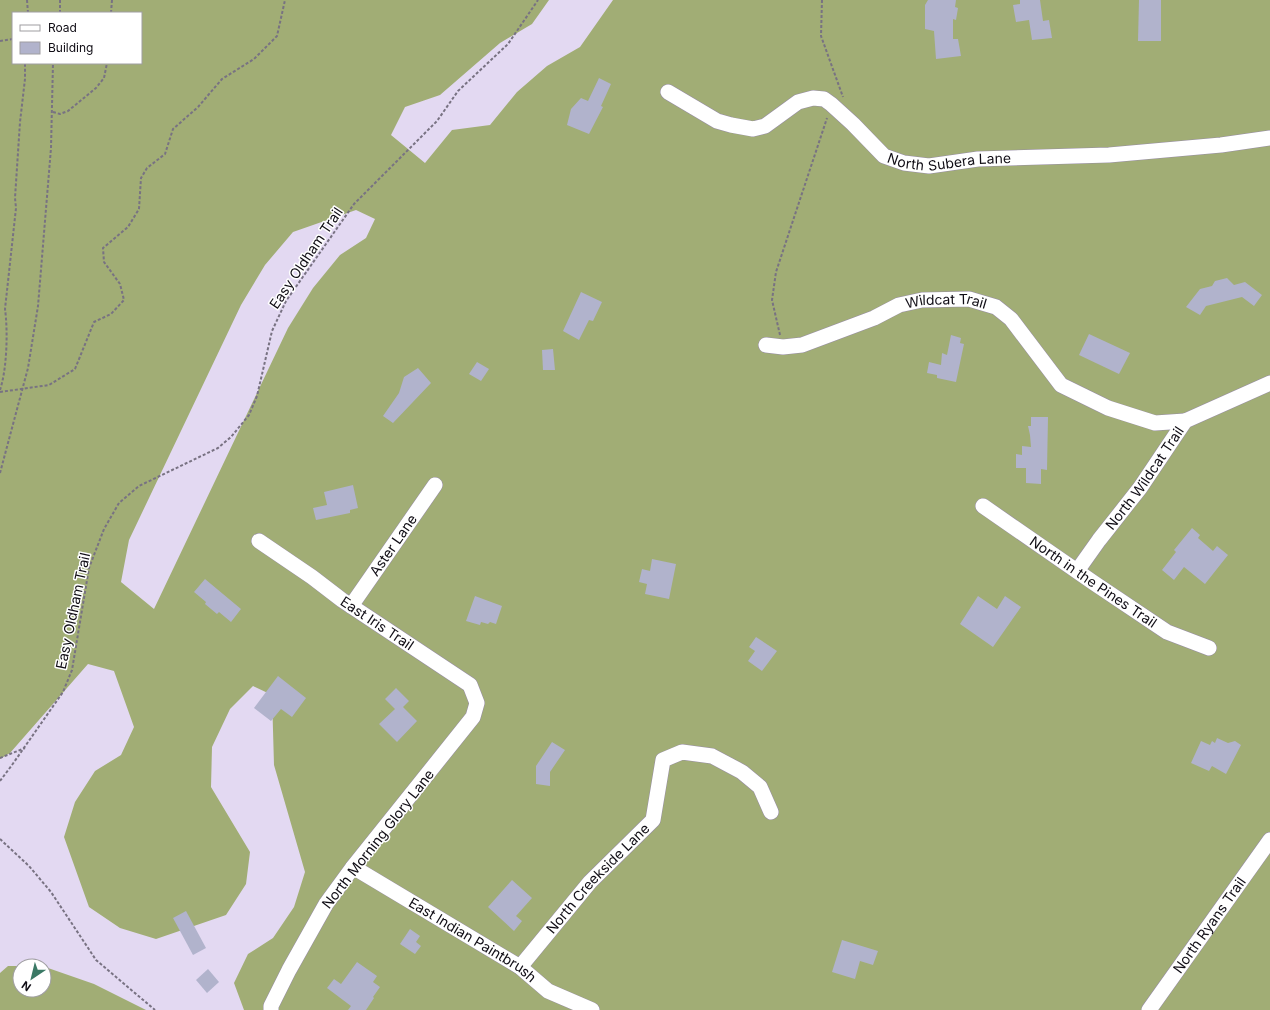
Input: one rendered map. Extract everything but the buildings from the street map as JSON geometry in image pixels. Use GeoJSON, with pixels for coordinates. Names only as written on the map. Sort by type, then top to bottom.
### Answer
{"type":"FeatureCollection","features":[{"type":"Feature","properties":{"kind":"street","name":"North Subera Lane"},"geometry":{"type":"LineString","coordinates":[[668,92],[717,121],[753,129],[765,126],[798,102],[813,98],[824,99],[838,103],[884,156],[904,164],[929,166],[978,159],[1108,155],[1221,145],[1270,138]]}},
{"type":"Feature","properties":{"kind":"street","name":"Wildcat Trail"},"geometry":{"type":"LineString","coordinates":[[766,345],[783,347],[802,345],[874,318],[899,304],[922,300],[969,299],[996,307],[1012,319],[1061,385],[1108,408],[1155,423],[1185,421]]}},
{"type":"Feature","properties":{"kind":"street","name":"North Wildcat Trail"},"geometry":{"type":"LineString","coordinates":[[1077,571],[1099,540],[1140,488],[1185,421],[1270,383]]}},
{"type":"Feature","properties":{"kind":"street","name":"Aster Lane"},"geometry":{"type":"LineString","coordinates":[[351,606],[435,485]]}},
{"type":"Feature","properties":{"kind":"street","name":"North in the Pines Trail"},"geometry":{"type":"LineString","coordinates":[[984,506],[1167,632],[1209,648]]}},
{"type":"Feature","properties":{"kind":"street","name":"East Iris Trail"},"geometry":{"type":"LineString","coordinates":[[259,541],[351,606],[470,685],[477,703],[473,717]]}},
{"type":"Feature","properties":{"kind":"street","name":"North Morning Glory Lane"},"geometry":{"type":"LineString","coordinates":[[271,1010],[271,1006],[289,970],[326,904],[353,866],[473,717]]}},
{"type":"Feature","properties":{"kind":"street","name":"North Creekside Lane"},"geometry":{"type":"LineString","coordinates":[[520,967],[590,882],[653,820],[663,760],[682,752],[712,756],[742,772],[760,787],[771,812]]}},
{"type":"Feature","properties":{"kind":"street","name":"North Ryans Trail"},"geometry":{"type":"LineString","coordinates":[[1149,1010],[1270,840]]}},
{"type":"Feature","properties":{"kind":"street","name":"East Indian Paintbrush"},"geometry":{"type":"LineString","coordinates":[[353,866],[520,967],[548,992],[592,1010]]}},
{"type":"Feature","properties":{"kind":"path"},"geometry":{"type":"LineString","coordinates":[[27,0],[28,12]]}},
{"type":"Feature","properties":{"kind":"path"},"geometry":{"type":"LineString","coordinates":[[60,0],[60,12]]}},
{"type":"Feature","properties":{"kind":"path"},"geometry":{"type":"LineString","coordinates":[[111,12],[112,0]]}},
{"type":"Feature","properties":{"kind":"path"},"geometry":{"type":"LineString","coordinates":[[25,64],[15,198],[16,208],[5,309],[7,322],[4,379],[0,391],[49,385],[75,369],[94,322],[111,314],[124,300],[120,284],[104,262],[103,248],[128,227],[139,209],[141,178],[147,168],[165,154],[173,129],[198,107],[222,79],[254,59],[277,36],[285,0]]}},
{"type":"Feature","properties":{"kind":"path","name":"Easy Oldham Trail"},"geometry":{"type":"LineString","coordinates":[[0,781],[25,748],[63,692],[72,670],[89,568],[104,529],[119,504],[139,486],[218,448],[231,438],[249,414],[258,396],[272,331],[286,301],[349,211],[354,204],[437,121],[458,91],[508,44],[538,0]]}},
{"type":"Feature","properties":{"kind":"path"},"geometry":{"type":"LineString","coordinates":[[783,347],[772,300],[776,272],[838,103],[821,36],[822,0]]}},
{"type":"Feature","properties":{"kind":"path"},"geometry":{"type":"LineString","coordinates":[[0,41],[12,39]]}},
{"type":"Feature","properties":{"kind":"path"},"geometry":{"type":"LineString","coordinates":[[0,473],[28,368],[38,306],[48,189],[53,64]]}},
{"type":"Feature","properties":{"kind":"path"},"geometry":{"type":"LineString","coordinates":[[52,112],[60,114],[68,111],[96,88],[104,78],[107,64]]}},
{"type":"Feature","properties":{"kind":"path"},"geometry":{"type":"LineString","coordinates":[[0,758],[25,748]]}},
{"type":"Feature","properties":{"kind":"path"},"geometry":{"type":"LineString","coordinates":[[0,839],[29,866],[51,892],[96,960],[155,1010]]}},
{"type":"Feature","properties":{"kind":"green space"},"geometry":{"type":"Polygon","coordinates":[[[0,0],[549,0],[532,24],[500,43],[440,95],[405,107],[391,135],[425,163],[452,130],[490,125],[517,92],[547,66],[580,47],[613,0],[1270,0],[1270,1010],[244,1010],[234,983],[248,954],[273,938],[294,907],[305,872],[274,765],[272,695],[253,686],[230,709],[212,747],[211,787],[250,852],[246,884],[226,915],[156,939],[120,928],[89,907],[64,837],[75,802],[95,771],[121,755],[134,727],[114,671],[88,664],[10,753],[0,759],[0,0]],[[356,210],[293,232],[265,265],[241,305],[129,540],[121,582],[154,609],[288,328],[313,288],[340,255],[366,238],[375,219],[356,210]]]}},
{"type":"Feature","properties":{"kind":"green space"},"geometry":{"type":"Polygon","coordinates":[[[8,966],[12,966],[12,998],[52,998],[52,969],[94,984],[146,1010],[0,1010],[0,973],[8,966]]]}}]}
